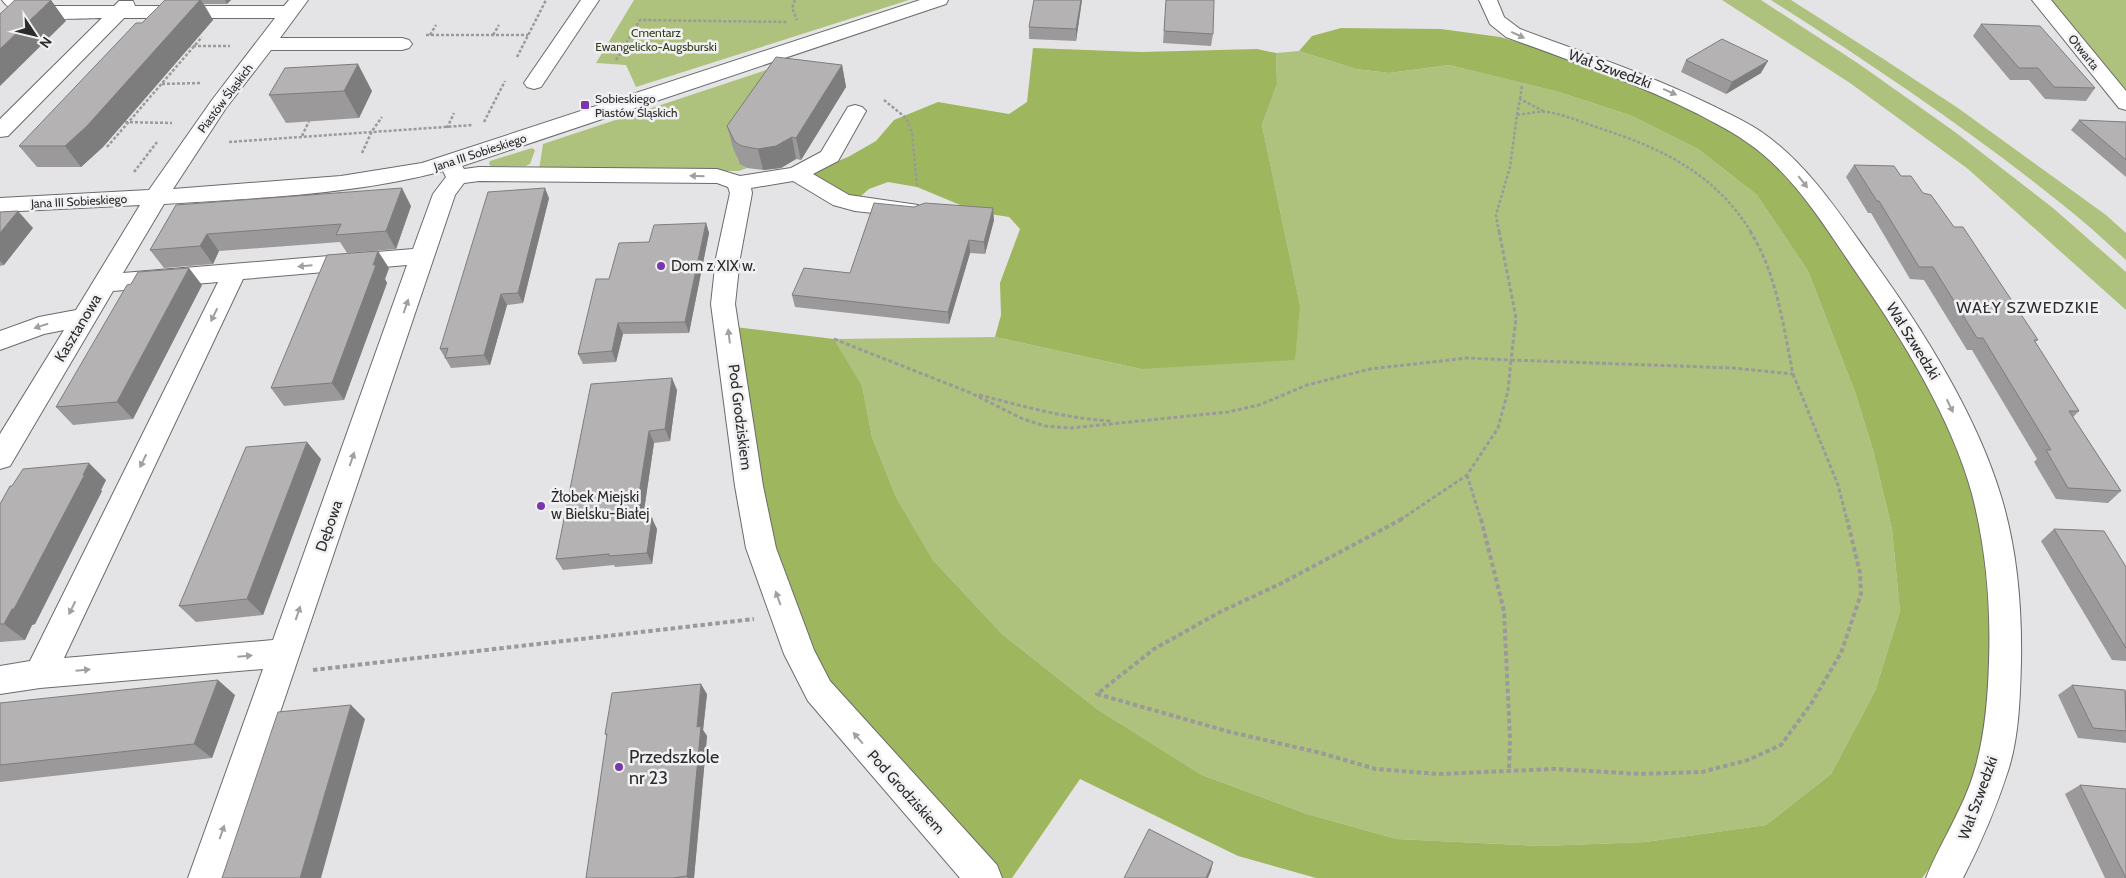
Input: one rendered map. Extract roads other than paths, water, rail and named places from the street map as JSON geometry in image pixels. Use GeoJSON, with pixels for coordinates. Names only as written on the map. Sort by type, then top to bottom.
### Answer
{"type":"FeatureCollection","features":[{"type":"Feature","properties":{"kind":"street"},"geometry":{"type":"LineString","coordinates":[[0,6],[12,0],[22,8],[38,12],[125,6],[294,6]]}},
{"type":"Feature","properties":{"kind":"street"},"geometry":{"type":"LineString","coordinates":[[534,83],[590,0]]}},
{"type":"Feature","properties":{"kind":"street","name":"Jana III Sobieskiego"},"geometry":{"type":"LineString","coordinates":[[0,205],[155,198],[340,185],[412,173],[454,171],[940,0]]}},
{"type":"Feature","properties":{"kind":"street","name":"Wał Szwedzki"},"geometry":{"type":"LineString","coordinates":[[1488,0],[1491,11],[1499,24],[1513,33],[1679,96],[1753,136],[1776,153],[1789,165],[1884,294],[1941,388],[1966,440],[1986,494],[1998,553],[2006,614],[2002,707],[1992,769],[1970,828],[1944,878]]}},
{"type":"Feature","properties":{"kind":"street","name":"Otwarta"},"geometry":{"type":"LineString","coordinates":[[2041,0],[2126,104]]}},
{"type":"Feature","properties":{"kind":"street"},"geometry":{"type":"LineString","coordinates":[[0,131],[125,6]]}},
{"type":"Feature","properties":{"kind":"street","name":"Piastów Śląskich"},"geometry":{"type":"LineString","coordinates":[[155,198],[219,104],[294,6]]}},
{"type":"Feature","properties":{"kind":"street"},"geometry":{"type":"LineString","coordinates":[[266,44],[402,44]]}},
{"type":"Feature","properties":{"kind":"street"},"geometry":{"type":"LineString","coordinates":[[454,171],[479,174],[717,176],[738,183],[796,174],[830,156],[855,111]]}},
{"type":"Feature","properties":{"kind":"street","name":"Dębowa"},"geometry":{"type":"LineString","coordinates":[[206,878],[444,194],[454,171]]}},
{"type":"Feature","properties":{"kind":"street"},"geometry":{"type":"LineString","coordinates":[[796,174],[841,200],[855,204],[916,210]]}},
{"type":"Feature","properties":{"kind":"street","name":"Pod Grodziskiem"},"geometry":{"type":"LineString","coordinates":[[738,183],[741,193],[728,258],[723,304],[749,486],[759,539],[785,616],[800,654],[819,691],[876,758],[984,878]]}},
{"type":"Feature","properties":{"kind":"street","name":"Kasztanowa"},"geometry":{"type":"LineString","coordinates":[[0,458],[155,198]]}},
{"type":"Feature","properties":{"kind":"street"},"geometry":{"type":"LineString","coordinates":[[105,283],[424,256]]}},
{"type":"Feature","properties":{"kind":"street"},"geometry":{"type":"LineString","coordinates":[[40,674],[235,271]]}},
{"type":"Feature","properties":{"kind":"street"},"geometry":{"type":"LineString","coordinates":[[0,341],[39,326],[84,317]]}},
{"type":"Feature","properties":{"kind":"street"},"geometry":{"type":"LineString","coordinates":[[0,680],[40,674],[281,663]]}},
{"type":"Feature","properties":{"kind":"place","name":"Sobieskiego Piastów Śląskich"},"geometry":{"type":"Point","coordinates":[585,105]}},
{"type":"Feature","properties":{"kind":"place","name":"Dom z XIX w."},"geometry":{"type":"Point","coordinates":[661,266]}},
{"type":"Feature","properties":{"kind":"place","name":"Żłobek Miejski w Bielsku-Białej"},"geometry":{"type":"Point","coordinates":[541,506]}},
{"type":"Feature","properties":{"kind":"place","name":"Przedszkole nr 23"},"geometry":{"type":"Point","coordinates":[619,767]}},
{"type":"Feature","properties":{"kind":"district","name":"WAŁY SZWEDZKIE"},"geometry":{"type":"Point","coordinates":[2028,307]}},
{"type":"Feature","properties":{"kind":"park label","name":"Cmentarz Ewangelicko-Augsburski"},"geometry":{"type":"Point","coordinates":[656,39]}}]}
